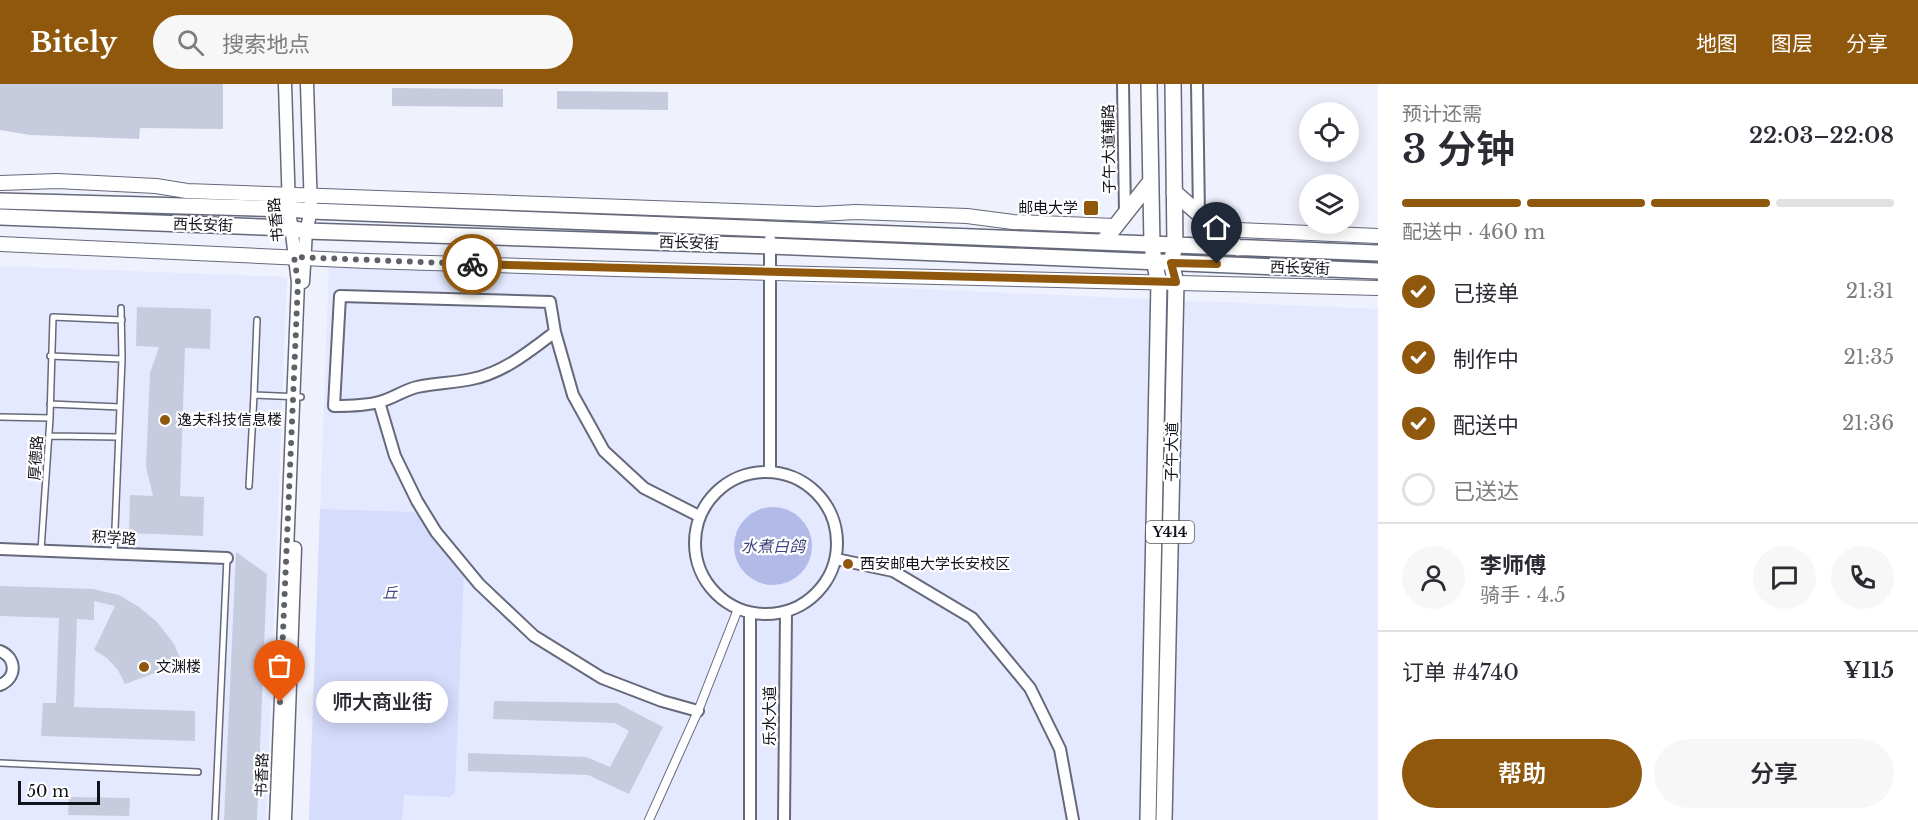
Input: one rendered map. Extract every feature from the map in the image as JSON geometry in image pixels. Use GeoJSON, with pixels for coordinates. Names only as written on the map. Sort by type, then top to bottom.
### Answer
{"type":"FeatureCollection","features":[{"type":"Feature","properties":{"kind":"main road","name":"子午大道"},"geometry":{"type":"LineString","coordinates":[[1148,820],[1159,282],[1152,244],[1149,84]]}},
{"type":"Feature","properties":{"kind":"main road","name":"子午大道"},"geometry":{"type":"LineString","coordinates":[[1164,820],[1176,282],[1171,263],[1175,245],[1173,84]]}},
{"type":"Feature","properties":{"kind":"main road"},"geometry":{"type":"LineString","coordinates":[[0,183],[57,181],[156,186],[289,202]]}},
{"type":"Feature","properties":{"kind":"main road"},"geometry":{"type":"LineString","coordinates":[[1103,242],[1151,181]]}},
{"type":"Feature","properties":{"kind":"main road"},"geometry":{"type":"LineString","coordinates":[[1174,192],[1238,248]]}},
{"type":"Feature","properties":{"kind":"main road","name":"西长安街"},"geometry":{"type":"LineString","coordinates":[[0,201],[289,202],[770,230],[1378,253]]}},
{"type":"Feature","properties":{"kind":"main road"},"geometry":{"type":"LineString","coordinates":[[310,204],[818,214],[856,212],[956,216],[1012,222],[1120,220]]}},
{"type":"Feature","properties":{"kind":"main road","name":"西长安街"},"geometry":{"type":"LineString","coordinates":[[0,217],[290,228],[306,231],[770,246],[1378,271]]}},
{"type":"Feature","properties":{"kind":"main road"},"geometry":{"type":"LineString","coordinates":[[1217,229],[1378,236]]}},
{"type":"Feature","properties":{"kind":"main road"},"geometry":{"type":"LineString","coordinates":[[0,244],[299,258],[770,273],[1378,288]]}},
{"type":"Feature","properties":{"kind":"street","name":"书香路"},"geometry":{"type":"LineString","coordinates":[[285,84],[290,228],[299,258]]}},
{"type":"Feature","properties":{"kind":"street","name":"书香路"},"geometry":{"type":"LineString","coordinates":[[285,820],[298,282],[299,258],[310,204],[307,84]]}},
{"type":"Feature","properties":{"kind":"street","name":"子午大道辅路"},"geometry":{"type":"LineString","coordinates":[[1120,220],[1123,84]]}},
{"type":"Feature","properties":{"kind":"street"},"geometry":{"type":"LineString","coordinates":[[1197,84],[1199,214]]}},
{"type":"Feature","properties":{"kind":"street"},"geometry":{"type":"LineString","coordinates":[[770,230],[770,470]]}},
{"type":"Feature","properties":{"kind":"street"},"geometry":{"type":"LineString","coordinates":[[555,332],[516,360],[492,373],[474,379],[419,387],[379,402],[359,406],[334,406],[340,296],[550,302],[555,332],[573,395],[604,451],[644,488],[699,516]]}},
{"type":"Feature","properties":{"kind":"street","name":"书香路"},"geometry":{"type":"LineString","coordinates":[[276,820],[297,397]]}},
{"type":"Feature","properties":{"kind":"street"},"geometry":{"type":"LineString","coordinates":[[379,402],[395,456],[417,501],[436,532],[478,584],[534,636],[602,678],[662,701],[698,711]]}},
{"type":"Feature","properties":{"kind":"street"},"geometry":{"type":"LineString","coordinates":[[770,470],[801,480],[819,494],[832,513],[838,535],[836,559],[830,576],[819,592],[804,604],[786,612],[750,613],[738,609],[719,597],[705,580],[696,560],[694,538],[699,516],[712,495],[732,480],[755,472],[770,470]]}},
{"type":"Feature","properties":{"kind":"street","name":"积学路"},"geometry":{"type":"LineString","coordinates":[[0,549],[227,558]]}},
{"type":"Feature","properties":{"kind":"street"},"geometry":{"type":"LineString","coordinates":[[836,559],[893,571],[972,618],[1030,688],[1060,749],[1073,820]]}},
{"type":"Feature","properties":{"kind":"street"},"geometry":{"type":"LineString","coordinates":[[649,820],[698,711],[738,609]]}},
{"type":"Feature","properties":{"kind":"street","name":"乐水大道"},"geometry":{"type":"LineString","coordinates":[[784,820],[786,612]]}},
{"type":"Feature","properties":{"kind":"street","name":"乐水大道"},"geometry":{"type":"LineString","coordinates":[[750,613],[750,820]]}},
{"type":"Feature","properties":{"kind":"street"},"geometry":{"type":"LineString","coordinates":[[0,651],[9,657],[13,668],[10,678],[0,684]]}},
{"type":"Feature","properties":{"kind":"lane"},"geometry":{"type":"LineString","coordinates":[[114,553],[122,308]]}},
{"type":"Feature","properties":{"kind":"lane"},"geometry":{"type":"LineString","coordinates":[[50,418],[52,317],[122,320]]}},
{"type":"Feature","properties":{"kind":"lane"},"geometry":{"type":"LineString","coordinates":[[249,486],[257,320]]}},
{"type":"Feature","properties":{"kind":"lane"},"geometry":{"type":"LineString","coordinates":[[50,356],[122,359]]}},
{"type":"Feature","properties":{"kind":"lane"},"geometry":{"type":"LineString","coordinates":[[254,395],[297,397]]}},
{"type":"Feature","properties":{"kind":"lane"},"geometry":{"type":"LineString","coordinates":[[50,405],[120,406]]}},
{"type":"Feature","properties":{"kind":"lane","name":"厚德路"},"geometry":{"type":"LineString","coordinates":[[0,417],[50,418],[41,549]]}},
{"type":"Feature","properties":{"kind":"lane"},"geometry":{"type":"LineString","coordinates":[[50,436],[119,437]]}},
{"type":"Feature","properties":{"kind":"lane"},"geometry":{"type":"LineString","coordinates":[[215,820],[227,558]]}},
{"type":"Feature","properties":{"kind":"lane"},"geometry":{"type":"LineString","coordinates":[[0,763],[198,772]]}},
{"type":"Feature","properties":{"kind":"shaded area","name":"西安邮电大学长安校区"},"geometry":{"type":"Polygon","coordinates":[[[329,263],[1378,309],[1378,820],[309,820],[329,263]]]}},
{"type":"Feature","properties":{"kind":"shaded area"},"geometry":{"type":"Polygon","coordinates":[[[0,266],[287,277],[266,820],[0,820],[0,266]]]}},
{"type":"Feature","properties":{"kind":"green space","name":"丘"},"geometry":{"type":"Polygon","coordinates":[[[320,509],[413,512],[427,518],[464,571],[455,792],[450,797],[404,795],[402,820],[309,820],[320,509]]]}},
{"type":"Feature","properties":{"kind":"water","name":"水煮白鸽"},"geometry":{"type":"Polygon","coordinates":[[[773,507],[788,510],[805,524],[812,546],[809,561],[795,578],[773,585],[758,582],[741,568],[734,546],[737,531],[751,514],[773,507]]]}},
{"type":"Feature","properties":{"kind":"building"},"geometry":{"type":"Polygon","coordinates":[[[0,84],[223,84],[223,129],[140,128],[139,139],[30,135],[0,130],[0,84]]]}},
{"type":"Feature","properties":{"kind":"building"},"geometry":{"type":"Polygon","coordinates":[[[392,88],[503,89],[503,107],[392,106],[392,88]]]}},
{"type":"Feature","properties":{"kind":"building"},"geometry":{"type":"Polygon","coordinates":[[[557,91],[668,92],[668,110],[557,109],[557,91]]]}},
{"type":"Feature","properties":{"kind":"building","name":"逸夫科技信息楼"},"geometry":{"type":"Polygon","coordinates":[[[137,307],[211,309],[210,349],[185,348],[180,496],[204,497],[203,536],[129,533],[130,495],[153,496],[146,467],[150,373],[159,347],[136,346],[137,307]]]}},
{"type":"Feature","properties":{"kind":"building"},"geometry":{"type":"Polygon","coordinates":[[[236,552],[267,574],[257,820],[224,820],[236,552]]]}},
{"type":"Feature","properties":{"kind":"building","name":"文渊楼"},"geometry":{"type":"Polygon","coordinates":[[[0,586],[93,589],[119,595],[139,607],[157,622],[174,644],[182,663],[125,684],[118,670],[107,658],[94,650],[115,606],[94,601],[94,620],[77,619],[74,707],[195,711],[195,741],[41,736],[43,703],[56,703],[59,618],[0,616],[0,586]]]}},
{"type":"Feature","properties":{"kind":"building"},"geometry":{"type":"Polygon","coordinates":[[[494,701],[617,703],[663,727],[629,794],[588,775],[468,771],[468,753],[586,757],[610,767],[629,731],[615,723],[493,719],[494,701]]]}},
{"type":"Feature","properties":{"kind":"building"},"geometry":{"type":"Polygon","coordinates":[[[69,797],[130,798],[129,816],[68,815],[69,797]]]}},
{"type":"Feature","properties":{"kind":"way so far"},"geometry":{"type":"LineString","coordinates":[[280,702],[298,282],[294,257],[472,264]]}},
{"type":"Feature","properties":{"kind":"place","name":"邮电大学"},"geometry":{"type":"Point","coordinates":[1091,208]}},
{"type":"Feature","properties":{"kind":"place","name":"逸夫科技信息楼"},"geometry":{"type":"Point","coordinates":[165,420]}},
{"type":"Feature","properties":{"kind":"place","name":"西安邮电大学长安校区"},"geometry":{"type":"Point","coordinates":[848,564]}},
{"type":"Feature","properties":{"kind":"place","name":"文渊楼"},"geometry":{"type":"Point","coordinates":[144,667]}},
{"type":"Feature","properties":{"kind":"place","name":"师大商业街"},"geometry":{"type":"Point","coordinates":[280,702]}},
{"type":"Feature","properties":{"kind":"route"},"geometry":{"type":"LineString","coordinates":[[472,264],[1137,282],[1176,282],[1171,263],[1217,264]]}}]}
